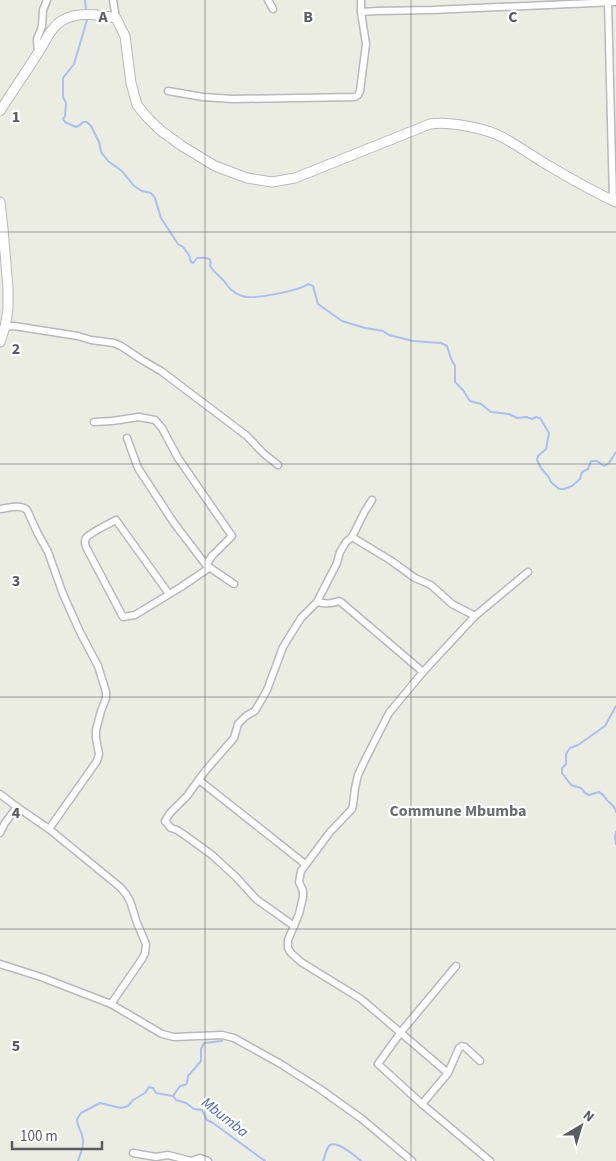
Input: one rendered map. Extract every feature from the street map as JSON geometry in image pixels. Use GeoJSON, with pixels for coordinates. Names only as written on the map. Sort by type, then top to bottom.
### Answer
{"type":"FeatureCollection","features":[{"type":"Feature","properties":{"kind":"main road"},"geometry":{"type":"LineString","coordinates":[[0,111],[38,54],[51,30],[64,19],[93,14],[116,18],[125,36],[131,83],[138,105],[147,118],[182,146],[216,166],[247,178],[272,182],[295,178],[430,124],[449,123],[471,127],[500,136],[614,202]]}},
{"type":"Feature","properties":{"kind":"main road"},"geometry":{"type":"LineString","coordinates":[[0,202],[8,288],[8,308],[0,342]]}},
{"type":"Feature","properties":{"kind":"street"},"geometry":{"type":"LineString","coordinates":[[38,54],[37,39],[42,26],[43,10],[47,0]]}},
{"type":"Feature","properties":{"kind":"street"},"geometry":{"type":"LineString","coordinates":[[113,0],[116,18]]}},
{"type":"Feature","properties":{"kind":"street"},"geometry":{"type":"LineString","coordinates":[[268,0],[273,9]]}},
{"type":"Feature","properties":{"kind":"street"},"geometry":{"type":"LineString","coordinates":[[168,91],[203,97],[233,99],[354,97],[358,95],[360,90],[366,44],[361,0]]}},
{"type":"Feature","properties":{"kind":"street"},"geometry":{"type":"LineString","coordinates":[[608,2],[614,202]]}},
{"type":"Feature","properties":{"kind":"street"},"geometry":{"type":"LineString","coordinates":[[361,12],[616,2]]}},
{"type":"Feature","properties":{"kind":"street"},"geometry":{"type":"LineString","coordinates":[[5,327],[14,326],[50,331],[122,346],[161,371],[247,436],[278,465]]}},
{"type":"Feature","properties":{"kind":"street"},"geometry":{"type":"LineString","coordinates":[[94,422],[139,417],[155,420],[162,428],[178,458],[232,536],[212,556],[207,567],[169,594],[135,615],[123,617],[86,547],[85,539],[116,520],[169,594]]}},
{"type":"Feature","properties":{"kind":"street"},"geometry":{"type":"LineString","coordinates":[[127,438],[138,468],[174,523],[207,567],[234,584]]}},
{"type":"Feature","properties":{"kind":"street"},"geometry":{"type":"LineString","coordinates":[[294,926],[256,899],[212,855],[178,830],[171,828],[165,821],[234,738],[238,724],[255,711],[267,690],[283,647],[302,618],[317,602],[340,552],[346,542],[352,537],[364,511],[372,500]]}},
{"type":"Feature","properties":{"kind":"street"},"geometry":{"type":"LineString","coordinates":[[0,509],[20,506],[27,510],[36,532],[48,552],[80,632],[98,666],[106,692],[106,698],[96,730],[99,754],[97,761],[49,829]]}},
{"type":"Feature","properties":{"kind":"street"},"geometry":{"type":"LineString","coordinates":[[352,537],[415,578],[431,585],[452,604],[475,616]]}},
{"type":"Feature","properties":{"kind":"street"},"geometry":{"type":"LineString","coordinates":[[448,1073],[361,999],[301,962],[288,948],[288,940],[299,914],[303,897],[299,882],[301,871],[330,832],[352,809],[358,776],[389,713],[423,672],[475,616],[528,572]]}},
{"type":"Feature","properties":{"kind":"street"},"geometry":{"type":"LineString","coordinates":[[317,602],[326,604],[342,603],[423,672]]}},
{"type":"Feature","properties":{"kind":"street"},"geometry":{"type":"LineString","coordinates":[[199,780],[305,864]]}},
{"type":"Feature","properties":{"kind":"street"},"geometry":{"type":"LineString","coordinates":[[0,794],[17,808],[49,829],[120,887],[130,901],[146,944],[145,953],[111,1004]]}},
{"type":"Feature","properties":{"kind":"street"},"geometry":{"type":"LineString","coordinates":[[0,833],[4,823],[17,808]]}},
{"type":"Feature","properties":{"kind":"street"},"geometry":{"type":"LineString","coordinates":[[0,964],[41,977],[111,1004],[162,1034],[174,1037],[222,1035],[234,1038],[279,1063],[362,1118],[412,1161]]}},
{"type":"Feature","properties":{"kind":"street"},"geometry":{"type":"LineString","coordinates":[[456,966],[401,1032],[378,1064],[490,1161]]}},
{"type":"Feature","properties":{"kind":"street"},"geometry":{"type":"LineString","coordinates":[[422,1104],[448,1073],[459,1048],[465,1047],[480,1060]]}},
{"type":"Feature","properties":{"kind":"street"},"geometry":{"type":"LineString","coordinates":[[133,1153],[156,1157],[168,1155],[191,1161],[200,1158],[208,1161]]}},
{"type":"Feature","properties":{"kind":"waterway"},"geometry":{"type":"LineString","coordinates":[[85,0],[86,10]]}},
{"type":"Feature","properties":{"kind":"waterway"},"geometry":{"type":"LineString","coordinates":[[87,18],[74,64],[63,78],[63,97],[66,103],[63,119],[65,122],[76,127],[83,122],[87,122],[99,142],[101,152],[108,161],[122,171],[134,186],[142,191],[151,193],[155,198],[161,218],[178,244],[189,255],[191,262],[193,263],[197,258],[209,259],[213,270],[232,290],[242,296],[255,297],[275,294],[308,284],[313,286],[318,304],[342,321],[413,341],[441,343],[447,346],[455,366],[455,382],[470,401],[481,404],[491,412],[509,414],[517,418],[540,418],[549,433],[546,449],[538,456],[537,460],[551,482],[559,489],[572,486],[580,479],[582,472],[588,469],[591,461],[597,461],[604,466],[609,463],[616,452]]}},
{"type":"Feature","properties":{"kind":"waterway"},"geometry":{"type":"LineString","coordinates":[[616,706],[605,726],[578,745],[570,748],[566,754],[566,764],[562,768],[562,773],[571,785],[581,788],[589,795],[599,792],[614,806],[616,812]]}},
{"type":"Feature","properties":{"kind":"waterway"},"geometry":{"type":"LineString","coordinates":[[616,832],[616,844]]}},
{"type":"Feature","properties":{"kind":"waterway"},"geometry":{"type":"LineString","coordinates":[[173,1096],[180,1086],[187,1083],[188,1076],[201,1061],[201,1049],[204,1043],[222,1041]]}},
{"type":"Feature","properties":{"kind":"waterway","name":"Mbumba"},"geometry":{"type":"LineString","coordinates":[[78,1161],[83,1142],[77,1121],[81,1113],[100,1103],[121,1108],[128,1106],[133,1100],[145,1093],[149,1087],[153,1088],[156,1093],[173,1096],[176,1100],[186,1103],[194,1109],[202,1110],[207,1120],[265,1161]]}},
{"type":"Feature","properties":{"kind":"waterway","name":"Mbumba"},"geometry":{"type":"LineString","coordinates":[[323,1161],[328,1147],[332,1144],[341,1146],[361,1161]]}},
{"type":"Feature","properties":{"kind":"district","name":"Commune Mbumba"},"geometry":{"type":"Point","coordinates":[458,810]}}]}
